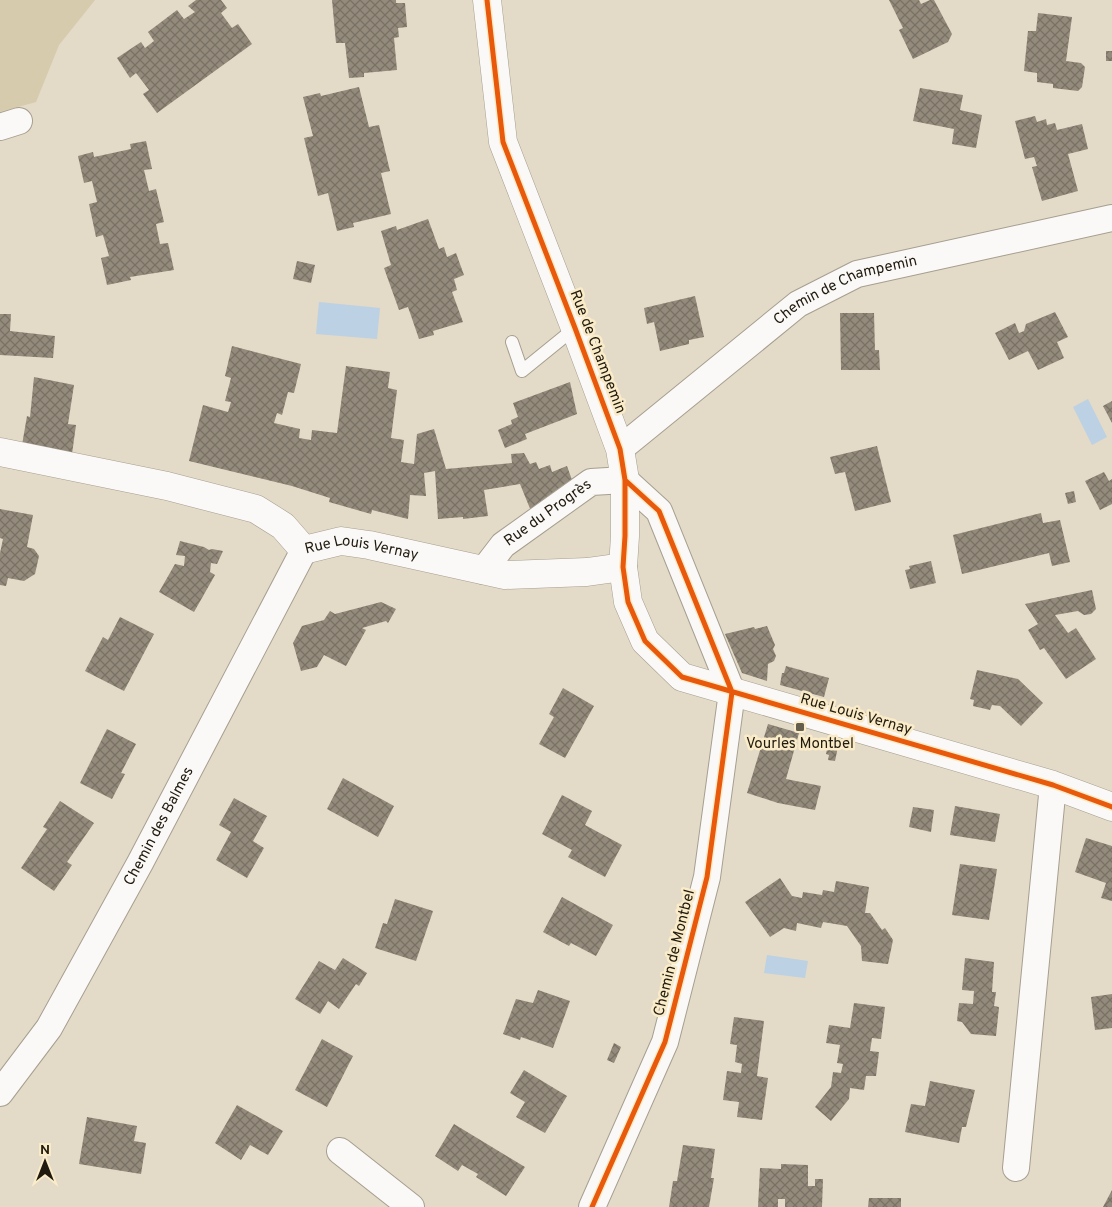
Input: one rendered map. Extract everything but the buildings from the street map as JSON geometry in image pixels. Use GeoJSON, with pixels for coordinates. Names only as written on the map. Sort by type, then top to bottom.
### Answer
{"type":"FeatureCollection","features":[{"type":"Feature","properties":{"kind":"street","name":"Rue de Champemin"},"geometry":{"type":"LineString","coordinates":[[487,0],[502,142],[620,449],[625,480],[623,567]]}},
{"type":"Feature","properties":{"kind":"street","name":"Chemin de Champemin"},"geometry":{"type":"LineString","coordinates":[[620,449],[798,304],[858,274],[1112,218]]}},
{"type":"Feature","properties":{"kind":"street","name":"Rue Louis Vernay"},"geometry":{"type":"LineString","coordinates":[[0,452],[166,486],[256,509],[283,526],[304,550],[342,541],[369,545],[505,575],[587,572],[623,567],[628,602],[645,641],[682,677],[1053,785],[1112,807]]}},
{"type":"Feature","properties":{"kind":"street","name":"Rue du Progrès"},"geometry":{"type":"LineString","coordinates":[[483,571],[503,545],[592,482],[625,480]]}},
{"type":"Feature","properties":{"kind":"street"},"geometry":{"type":"LineString","coordinates":[[625,480],[658,511],[732,692]]}},
{"type":"Feature","properties":{"kind":"street","name":"Chemin des Balmes"},"geometry":{"type":"LineString","coordinates":[[0,1093],[49,1028],[144,854],[304,550]]}},
{"type":"Feature","properties":{"kind":"street","name":"Chemin de Montbel"},"geometry":{"type":"LineString","coordinates":[[592,1207],[665,1042],[707,877],[732,692]]}},
{"type":"Feature","properties":{"kind":"street"},"geometry":{"type":"LineString","coordinates":[[1016,1168],[1053,785]]}},
{"type":"Feature","properties":{"kind":"street"},"geometry":{"type":"LineString","coordinates":[[340,1151],[411,1207]]}},
{"type":"Feature","properties":{"kind":"lane"},"geometry":{"type":"LineString","coordinates":[[512,342],[522,371],[575,328]]}},
{"type":"Feature","properties":{"kind":"shaded area"},"geometry":{"type":"Polygon","coordinates":[[[0,0],[95,0],[59,45],[36,102],[0,112],[0,0]]]}},
{"type":"Feature","properties":{"kind":"water"},"geometry":{"type":"Polygon","coordinates":[[[319,302],[380,308],[377,339],[316,334],[319,302]]]}},
{"type":"Feature","properties":{"kind":"water"},"geometry":{"type":"Polygon","coordinates":[[[1088,399],[1107,437],[1092,445],[1073,407],[1088,399]]]}},
{"type":"Feature","properties":{"kind":"water"},"geometry":{"type":"Polygon","coordinates":[[[767,955],[808,961],[805,978],[764,973],[767,955]]]}},
{"type":"Feature","properties":{"kind":"cycle path"},"geometry":{"type":"LineString","coordinates":[[487,0],[503,142],[620,449],[625,480],[623,567],[628,602],[645,641],[682,677],[1053,785],[1112,807]]}},
{"type":"Feature","properties":{"kind":"cycle path"},"geometry":{"type":"LineString","coordinates":[[592,1207],[665,1042],[707,877],[732,692],[659,511],[625,480]]}},
{"type":"Feature","properties":{"kind":"place","name":"Vourles Montbel"},"geometry":{"type":"Point","coordinates":[800,727]}}]}
